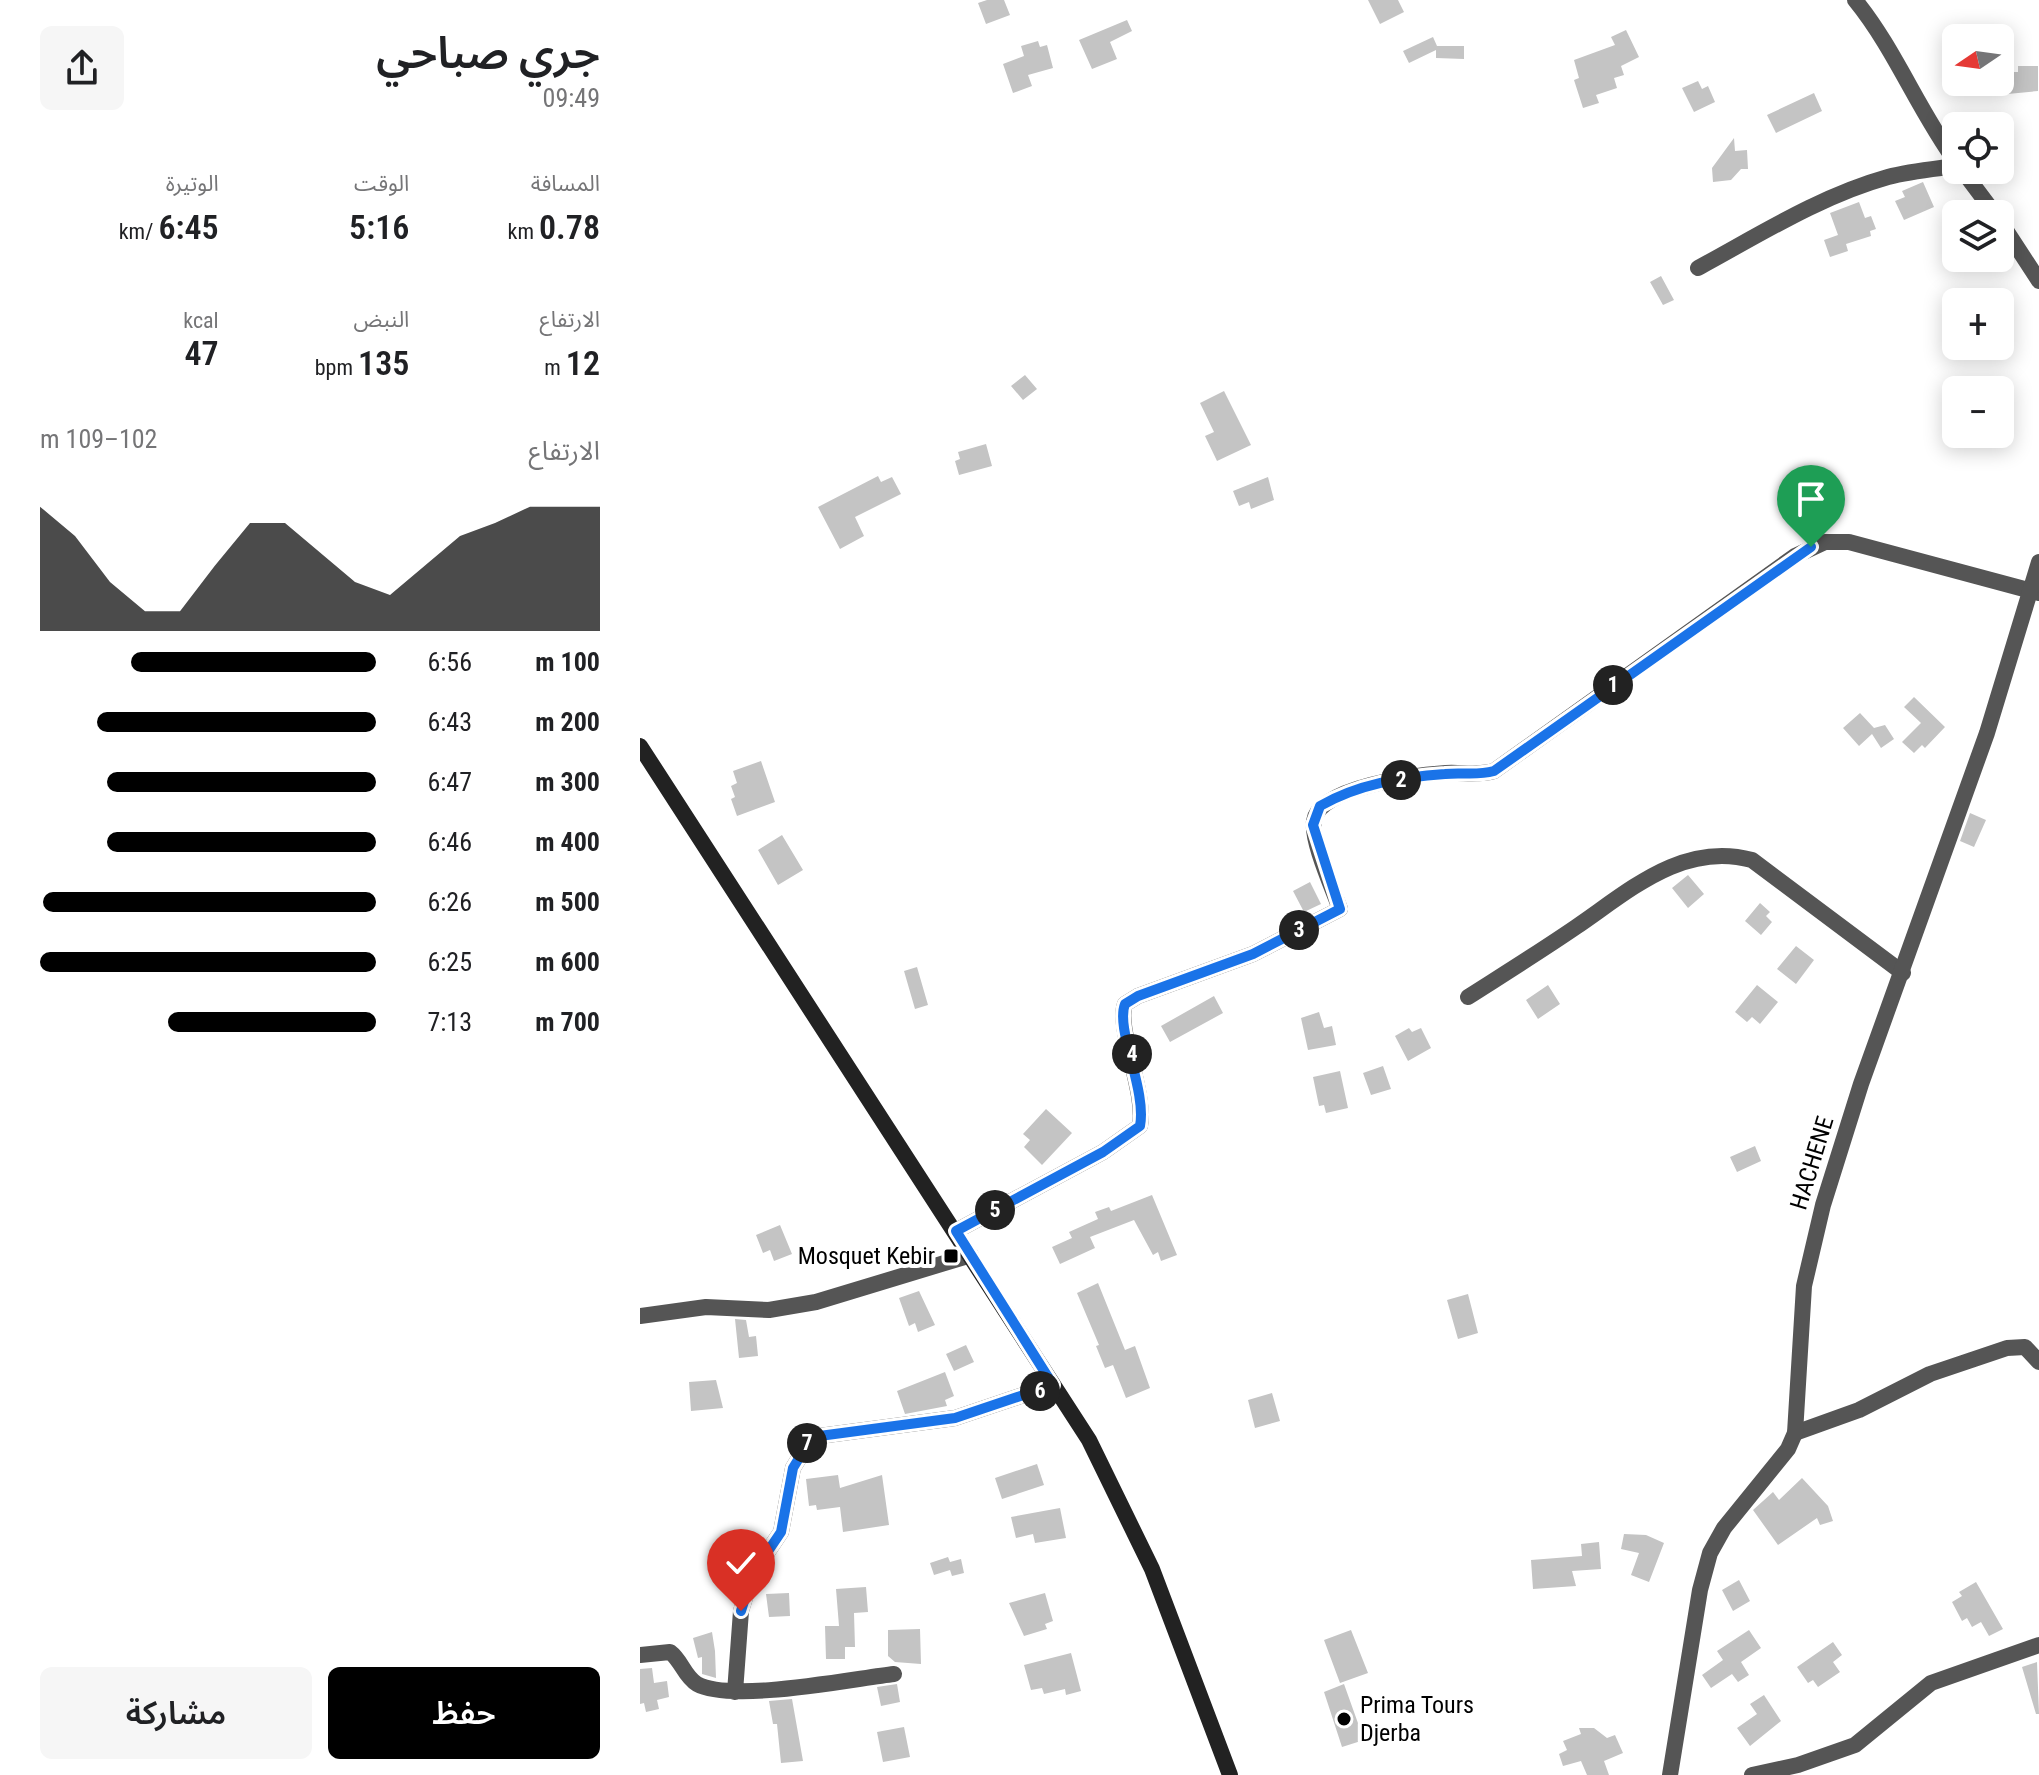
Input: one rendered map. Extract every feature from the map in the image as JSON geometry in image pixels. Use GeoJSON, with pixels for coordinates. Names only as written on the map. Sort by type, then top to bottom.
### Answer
{"type":"FeatureCollection","features":[{"type":"Feature","properties":{"kind":"main road"},"geometry":{"type":"LineString","coordinates":[[640,746],[1089,1440],[1152,1569],[1230,1775]]}},
{"type":"Feature","properties":{"kind":"street"},"geometry":{"type":"LineString","coordinates":[[1855,0],[1879,29],[1918,107],[1942,143]]}},
{"type":"Feature","properties":{"kind":"street"},"geometry":{"type":"LineString","coordinates":[[1698,268],[1800,212],[1854,189],[1897,175],[1942,167]]}},
{"type":"Feature","properties":{"kind":"street"},"geometry":{"type":"LineString","coordinates":[[2014,243],[2039,281]]}},
{"type":"Feature","properties":{"kind":"street"},"geometry":{"type":"LineString","coordinates":[[956,1231],[1103,1152],[1140,1126],[1142,1114],[1138,1085],[1121,1021],[1125,1004],[1138,996],[1253,954],[1340,909],[1313,825],[1320,806],[1371,784],[1447,773],[1478,776],[1494,771],[1795,556],[1825,542],[1849,542],[2035,593]]}},
{"type":"Feature","properties":{"kind":"street","name":"HACHENE"},"geometry":{"type":"LineString","coordinates":[[1670,1775],[1700,1590],[1710,1553],[1724,1528],[1788,1449],[1795,1433],[1804,1286],[1823,1205],[1861,1084],[1903,973],[2035,593],[2039,562]]}},
{"type":"Feature","properties":{"kind":"street"},"geometry":{"type":"LineString","coordinates":[[1468,997],[1640,881],[1697,857],[1737,856],[1752,860],[1903,973]]}},
{"type":"Feature","properties":{"kind":"street"},"geometry":{"type":"LineString","coordinates":[[640,1316],[706,1307],[769,1310],[800,1305],[971,1255]]}},
{"type":"Feature","properties":{"kind":"street"},"geometry":{"type":"LineString","coordinates":[[1795,1433],[1859,1410],[1930,1374],[2007,1348],[2025,1347],[2039,1362]]}},
{"type":"Feature","properties":{"kind":"street"},"geometry":{"type":"LineString","coordinates":[[735,1692],[741,1611],[752,1575],[781,1532],[793,1468],[812,1437],[955,1418],[1053,1385]]}},
{"type":"Feature","properties":{"kind":"street"},"geometry":{"type":"LineString","coordinates":[[1752,1775],[1798,1765],[1855,1745],[1931,1683],[2039,1645]]}},
{"type":"Feature","properties":{"kind":"street"},"geometry":{"type":"LineString","coordinates":[[640,1655],[670,1652],[688,1678],[701,1686],[735,1692],[894,1674]]}},
{"type":"Feature","properties":{"kind":"building"},"geometry":{"type":"Polygon","coordinates":[[[1004,0],[1010,15],[986,24],[978,3],[1004,0]]]}},
{"type":"Feature","properties":{"kind":"building"},"geometry":{"type":"Polygon","coordinates":[[[1368,0],[1398,0],[1404,12],[1380,24],[1368,0]]]}},
{"type":"Feature","properties":{"kind":"building"},"geometry":{"type":"Polygon","coordinates":[[[1127,20],[1132,31],[1110,42],[1117,59],[1092,69],[1079,40],[1127,20]]]}},
{"type":"Feature","properties":{"kind":"building"},"geometry":{"type":"Polygon","coordinates":[[[1626,30],[1639,57],[1621,66],[1624,75],[1614,78],[1617,88],[1596,95],[1599,103],[1583,108],[1574,80],[1579,78],[1574,60],[1615,45],[1611,37],[1626,30]]]}},
{"type":"Feature","properties":{"kind":"building"},"geometry":{"type":"Polygon","coordinates":[[[1433,37],[1437,46],[1464,46],[1464,59],[1436,58],[1436,50],[1409,63],[1403,51],[1433,37]]]}},
{"type":"Feature","properties":{"kind":"building"},"geometry":{"type":"Polygon","coordinates":[[[1038,41],[1040,47],[1047,45],[1053,68],[1028,75],[1032,86],[1013,93],[1003,64],[1024,56],[1021,46],[1038,41]]]}},
{"type":"Feature","properties":{"kind":"building"},"geometry":{"type":"Polygon","coordinates":[[[2018,66],[2038,66],[2038,91],[2014,93],[2014,72],[2018,72],[2018,66]]]}},
{"type":"Feature","properties":{"kind":"building"},"geometry":{"type":"Polygon","coordinates":[[[1698,81],[1702,89],[1708,86],[1715,102],[1694,112],[1682,88],[1698,81]]]}},
{"type":"Feature","properties":{"kind":"building"},"geometry":{"type":"Polygon","coordinates":[[[1814,93],[1822,111],[1776,133],[1767,115],[1814,93]]]}},
{"type":"Feature","properties":{"kind":"building"},"geometry":{"type":"Polygon","coordinates":[[[1734,138],[1735,151],[1747,150],[1748,169],[1741,169],[1731,180],[1713,182],[1712,168],[1734,138]]]}},
{"type":"Feature","properties":{"kind":"building"},"geometry":{"type":"Polygon","coordinates":[[[1923,182],[1934,207],[1904,220],[1895,201],[1905,197],[1902,191],[1923,182]]]}},
{"type":"Feature","properties":{"kind":"building"},"geometry":{"type":"Polygon","coordinates":[[[1859,202],[1865,218],[1871,216],[1876,229],[1870,231],[1871,236],[1846,244],[1848,251],[1830,257],[1824,240],[1838,235],[1830,213],[1859,202]]]}},
{"type":"Feature","properties":{"kind":"building"},"geometry":{"type":"Polygon","coordinates":[[[1661,276],[1674,300],[1663,305],[1650,282],[1661,276]]]}},
{"type":"Feature","properties":{"kind":"building"},"geometry":{"type":"Polygon","coordinates":[[[1025,375],[1037,389],[1023,400],[1011,386],[1025,375]]]}},
{"type":"Feature","properties":{"kind":"building"},"geometry":{"type":"Polygon","coordinates":[[[1224,391],[1251,445],[1217,461],[1205,436],[1214,432],[1200,403],[1224,391]]]}},
{"type":"Feature","properties":{"kind":"building"},"geometry":{"type":"Polygon","coordinates":[[[986,444],[992,466],[959,475],[955,461],[960,459],[958,452],[986,444]]]}},
{"type":"Feature","properties":{"kind":"building"},"geometry":{"type":"Polygon","coordinates":[[[878,476],[881,482],[892,477],[901,494],[855,517],[864,536],[840,549],[818,507],[878,476]]]}},
{"type":"Feature","properties":{"kind":"building"},"geometry":{"type":"Polygon","coordinates":[[[1268,477],[1274,500],[1251,509],[1249,502],[1239,506],[1233,491],[1268,477]]]}},
{"type":"Feature","properties":{"kind":"building"},"geometry":{"type":"Polygon","coordinates":[[[1914,697],[1945,727],[1925,748],[1922,745],[1914,753],[1902,742],[1921,723],[1904,707],[1914,697]]]}},
{"type":"Feature","properties":{"kind":"building"},"geometry":{"type":"Polygon","coordinates":[[[1860,713],[1874,728],[1885,725],[1894,739],[1881,748],[1872,734],[1859,746],[1843,728],[1860,713]]]}},
{"type":"Feature","properties":{"kind":"building"},"geometry":{"type":"Polygon","coordinates":[[[761,761],[775,802],[737,816],[731,799],[735,797],[731,786],[737,783],[733,771],[761,761]]]}},
{"type":"Feature","properties":{"kind":"building"},"geometry":{"type":"Polygon","coordinates":[[[1970,813],[1986,820],[1974,847],[1960,841],[1970,813]]]}},
{"type":"Feature","properties":{"kind":"building"},"geometry":{"type":"Polygon","coordinates":[[[782,835],[803,870],[778,885],[758,850],[782,835]]]}},
{"type":"Feature","properties":{"kind":"building"},"geometry":{"type":"Polygon","coordinates":[[[1688,875],[1704,894],[1688,908],[1672,888],[1688,875]]]}},
{"type":"Feature","properties":{"kind":"building"},"geometry":{"type":"Polygon","coordinates":[[[1310,882],[1321,904],[1304,912],[1293,891],[1310,882]]]}},
{"type":"Feature","properties":{"kind":"building"},"geometry":{"type":"Polygon","coordinates":[[[1760,903],[1770,912],[1766,916],[1772,922],[1761,935],[1745,921],[1760,903]]]}},
{"type":"Feature","properties":{"kind":"building"},"geometry":{"type":"Polygon","coordinates":[[[1796,946],[1814,960],[1796,984],[1777,969],[1796,946]]]}},
{"type":"Feature","properties":{"kind":"building"},"geometry":{"type":"Polygon","coordinates":[[[917,967],[928,1005],[915,1009],[904,971],[917,967]]]}},
{"type":"Feature","properties":{"kind":"building"},"geometry":{"type":"Polygon","coordinates":[[[1548,985],[1560,1004],[1538,1019],[1526,1000],[1548,985]]]}},
{"type":"Feature","properties":{"kind":"building"},"geometry":{"type":"Polygon","coordinates":[[[1757,985],[1778,1002],[1760,1024],[1752,1017],[1747,1022],[1735,1012],[1757,985]]]}},
{"type":"Feature","properties":{"kind":"building"},"geometry":{"type":"Polygon","coordinates":[[[1214,996],[1223,1013],[1170,1042],[1161,1026],[1214,996]]]}},
{"type":"Feature","properties":{"kind":"building"},"geometry":{"type":"Polygon","coordinates":[[[1319,1012],[1324,1028],[1332,1026],[1336,1045],[1308,1050],[1301,1018],[1319,1012]]]}},
{"type":"Feature","properties":{"kind":"building"},"geometry":{"type":"Polygon","coordinates":[[[1409,1028],[1412,1032],[1421,1028],[1431,1048],[1408,1061],[1395,1036],[1409,1028]]]}},
{"type":"Feature","properties":{"kind":"building"},"geometry":{"type":"Polygon","coordinates":[[[1383,1066],[1391,1089],[1371,1095],[1363,1073],[1383,1066]]]}},
{"type":"Feature","properties":{"kind":"building"},"geometry":{"type":"Polygon","coordinates":[[[1340,1071],[1348,1108],[1326,1113],[1324,1105],[1319,1106],[1313,1077],[1340,1071]]]}},
{"type":"Feature","properties":{"kind":"building"},"geometry":{"type":"Polygon","coordinates":[[[1046,1109],[1072,1133],[1042,1165],[1024,1147],[1030,1140],[1023,1134],[1046,1109]]]}},
{"type":"Feature","properties":{"kind":"building"},"geometry":{"type":"Polygon","coordinates":[[[1755,1146],[1761,1161],[1737,1172],[1730,1157],[1755,1146]]]}},
{"type":"Feature","properties":{"kind":"building"},"geometry":{"type":"Polygon","coordinates":[[[1152,1195],[1177,1255],[1161,1261],[1158,1252],[1153,1255],[1134,1220],[1090,1237],[1095,1248],[1060,1264],[1052,1247],[1072,1238],[1069,1232],[1098,1219],[1095,1212],[1109,1207],[1111,1211],[1152,1195]]]}},
{"type":"Feature","properties":{"kind":"building"},"geometry":{"type":"Polygon","coordinates":[[[780,1225],[792,1254],[774,1261],[770,1250],[763,1253],[756,1235],[780,1225]]]}},
{"type":"Feature","properties":{"kind":"building"},"geometry":{"type":"Polygon","coordinates":[[[1098,1283],[1125,1350],[1135,1346],[1150,1388],[1126,1398],[1113,1365],[1105,1368],[1096,1346],[1099,1345],[1077,1293],[1098,1283]]]}},
{"type":"Feature","properties":{"kind":"building"},"geometry":{"type":"Polygon","coordinates":[[[919,1291],[935,1325],[918,1332],[915,1323],[909,1326],[899,1298],[919,1291]]]}},
{"type":"Feature","properties":{"kind":"building"},"geometry":{"type":"Polygon","coordinates":[[[1468,1294],[1478,1333],[1458,1339],[1447,1300],[1468,1294]]]}},
{"type":"Feature","properties":{"kind":"building"},"geometry":{"type":"Polygon","coordinates":[[[735,1319],[746,1320],[749,1337],[756,1336],[758,1356],[739,1358],[735,1319]]]}},
{"type":"Feature","properties":{"kind":"building"},"geometry":{"type":"Polygon","coordinates":[[[966,1345],[974,1362],[954,1371],[946,1354],[966,1345]]]}},
{"type":"Feature","properties":{"kind":"building"},"geometry":{"type":"Polygon","coordinates":[[[945,1372],[954,1396],[945,1400],[947,1406],[905,1414],[897,1391],[945,1372]]]}},
{"type":"Feature","properties":{"kind":"building"},"geometry":{"type":"Polygon","coordinates":[[[716,1380],[723,1408],[691,1411],[689,1382],[716,1380]]]}},
{"type":"Feature","properties":{"kind":"building"},"geometry":{"type":"Polygon","coordinates":[[[1272,1393],[1280,1421],[1255,1428],[1248,1400],[1272,1393]]]}},
{"type":"Feature","properties":{"kind":"building"},"geometry":{"type":"Polygon","coordinates":[[[1037,1464],[1044,1485],[1002,1499],[995,1478],[1037,1464]]]}},
{"type":"Feature","properties":{"kind":"building"},"geometry":{"type":"Polygon","coordinates":[[[838,1475],[840,1488],[882,1475],[889,1525],[843,1532],[840,1507],[817,1510],[816,1505],[809,1506],[806,1479],[838,1475]]]}},
{"type":"Feature","properties":{"kind":"building"},"geometry":{"type":"Polygon","coordinates":[[[1802,1478],[1828,1506],[1833,1521],[1820,1525],[1817,1518],[1778,1545],[1753,1510],[1773,1492],[1779,1500],[1802,1478]]]}},
{"type":"Feature","properties":{"kind":"building"},"geometry":{"type":"Polygon","coordinates":[[[1060,1508],[1066,1538],[1035,1543],[1033,1534],[1016,1538],[1011,1517],[1060,1508]]]}},
{"type":"Feature","properties":{"kind":"building"},"geometry":{"type":"Polygon","coordinates":[[[1624,1534],[1646,1535],[1664,1543],[1649,1582],[1631,1575],[1639,1553],[1621,1549],[1624,1534]]]}},
{"type":"Feature","properties":{"kind":"building"},"geometry":{"type":"Polygon","coordinates":[[[1599,1542],[1601,1569],[1572,1571],[1576,1586],[1533,1589],[1531,1560],[1582,1556],[1581,1544],[1599,1542]]]}},
{"type":"Feature","properties":{"kind":"building"},"geometry":{"type":"Polygon","coordinates":[[[948,1557],[950,1562],[961,1559],[964,1573],[952,1576],[950,1570],[934,1575],[930,1563],[948,1557]]]}},
{"type":"Feature","properties":{"kind":"building"},"geometry":{"type":"Polygon","coordinates":[[[1739,1580],[1750,1601],[1733,1611],[1722,1590],[1739,1580]]]}},
{"type":"Feature","properties":{"kind":"building"},"geometry":{"type":"Polygon","coordinates":[[[1976,1582],[2003,1629],[1989,1636],[1981,1622],[1972,1627],[1967,1618],[1962,1621],[1952,1602],[1962,1596],[1959,1592],[1976,1582]]]}},
{"type":"Feature","properties":{"kind":"building"},"geometry":{"type":"Polygon","coordinates":[[[866,1587],[868,1612],[854,1613],[855,1647],[845,1647],[845,1659],[826,1659],[825,1626],[839,1626],[836,1589],[866,1587]]]}},
{"type":"Feature","properties":{"kind":"building"},"geometry":{"type":"Polygon","coordinates":[[[789,1593],[790,1616],[769,1617],[766,1594],[789,1593]]]}},
{"type":"Feature","properties":{"kind":"building"},"geometry":{"type":"Polygon","coordinates":[[[1045,1593],[1053,1621],[1045,1624],[1047,1629],[1024,1636],[1009,1603],[1045,1593]]]}},
{"type":"Feature","properties":{"kind":"building"},"geometry":{"type":"Polygon","coordinates":[[[920,1629],[921,1664],[895,1662],[888,1656],[888,1630],[920,1629]]]}},
{"type":"Feature","properties":{"kind":"building"},"geometry":{"type":"Polygon","coordinates":[[[1351,1630],[1368,1673],[1340,1683],[1324,1640],[1351,1630]]]}},
{"type":"Feature","properties":{"kind":"building"},"geometry":{"type":"Polygon","coordinates":[[[1749,1630],[1761,1648],[1741,1662],[1749,1675],[1738,1682],[1732,1674],[1711,1688],[1702,1675],[1723,1660],[1717,1651],[1749,1630]]]}},
{"type":"Feature","properties":{"kind":"building"},"geometry":{"type":"Polygon","coordinates":[[[712,1632],[716,1678],[702,1674],[702,1657],[698,1658],[693,1638],[712,1632]]]}},
{"type":"Feature","properties":{"kind":"building"},"geometry":{"type":"Polygon","coordinates":[[[1833,1642],[1842,1655],[1833,1662],[1840,1672],[1818,1687],[1813,1680],[1808,1683],[1797,1667],[1833,1642]]]}},
{"type":"Feature","properties":{"kind":"building"},"geometry":{"type":"Polygon","coordinates":[[[1071,1653],[1081,1691],[1066,1695],[1065,1689],[1044,1694],[1042,1688],[1031,1690],[1024,1665],[1071,1653]]]}},
{"type":"Feature","properties":{"kind":"building"},"geometry":{"type":"Polygon","coordinates":[[[2037,1662],[2039,1714],[2036,1714],[2022,1667],[2037,1662]]]}},
{"type":"Feature","properties":{"kind":"building"},"geometry":{"type":"Polygon","coordinates":[[[652,1668],[654,1683],[667,1681],[669,1697],[657,1700],[659,1709],[646,1712],[644,1703],[640,1704],[640,1669],[652,1668]]]}},
{"type":"Feature","properties":{"kind":"building"},"geometry":{"type":"Polygon","coordinates":[[[897,1684],[900,1702],[881,1706],[877,1687],[897,1684]]]}},
{"type":"Feature","properties":{"kind":"building","name":"Prima Tours Djerba"},"geometry":{"type":"Polygon","coordinates":[[[1344,1684],[1364,1740],[1342,1747],[1324,1692],[1344,1684]]]}},
{"type":"Feature","properties":{"kind":"building"},"geometry":{"type":"Polygon","coordinates":[[[1764,1695],[1781,1721],[1750,1746],[1737,1728],[1757,1714],[1750,1704],[1764,1695]]]}},
{"type":"Feature","properties":{"kind":"building"},"geometry":{"type":"Polygon","coordinates":[[[792,1699],[803,1761],[781,1763],[777,1724],[773,1724],[769,1701],[792,1699]]]}},
{"type":"Feature","properties":{"kind":"building"},"geometry":{"type":"Polygon","coordinates":[[[904,1727],[910,1757],[883,1762],[877,1732],[904,1727]]]}},
{"type":"Feature","properties":{"kind":"building"},"geometry":{"type":"Polygon","coordinates":[[[1579,1728],[1594,1728],[1607,1738],[1615,1735],[1623,1753],[1604,1761],[1609,1775],[1587,1775],[1581,1761],[1563,1766],[1559,1754],[1567,1750],[1563,1741],[1581,1734],[1579,1728]]]}},
{"type":"Feature","properties":{"kind":"place","name":"Mosquet Kebir"},"geometry":{"type":"Point","coordinates":[951,1256]}},
{"type":"Feature","properties":{"kind":"place","name":"Prima Tours Djerba"},"geometry":{"type":"Point","coordinates":[1344,1719]}},
{"type":"Feature","properties":{"kind":"route"},"geometry":{"type":"LineString","coordinates":[[741,1611],[752,1575],[781,1532],[793,1468],[812,1437],[955,1418],[1021,1399],[1053,1385],[956,1231],[1103,1152],[1132,1135],[1140,1126],[1140,1100],[1129,1041],[1121,1021],[1125,1004],[1138,996],[1253,954],[1340,909],[1313,825],[1320,806],[1371,784],[1447,773],[1478,776],[1494,771],[1811,547]]}}]}
